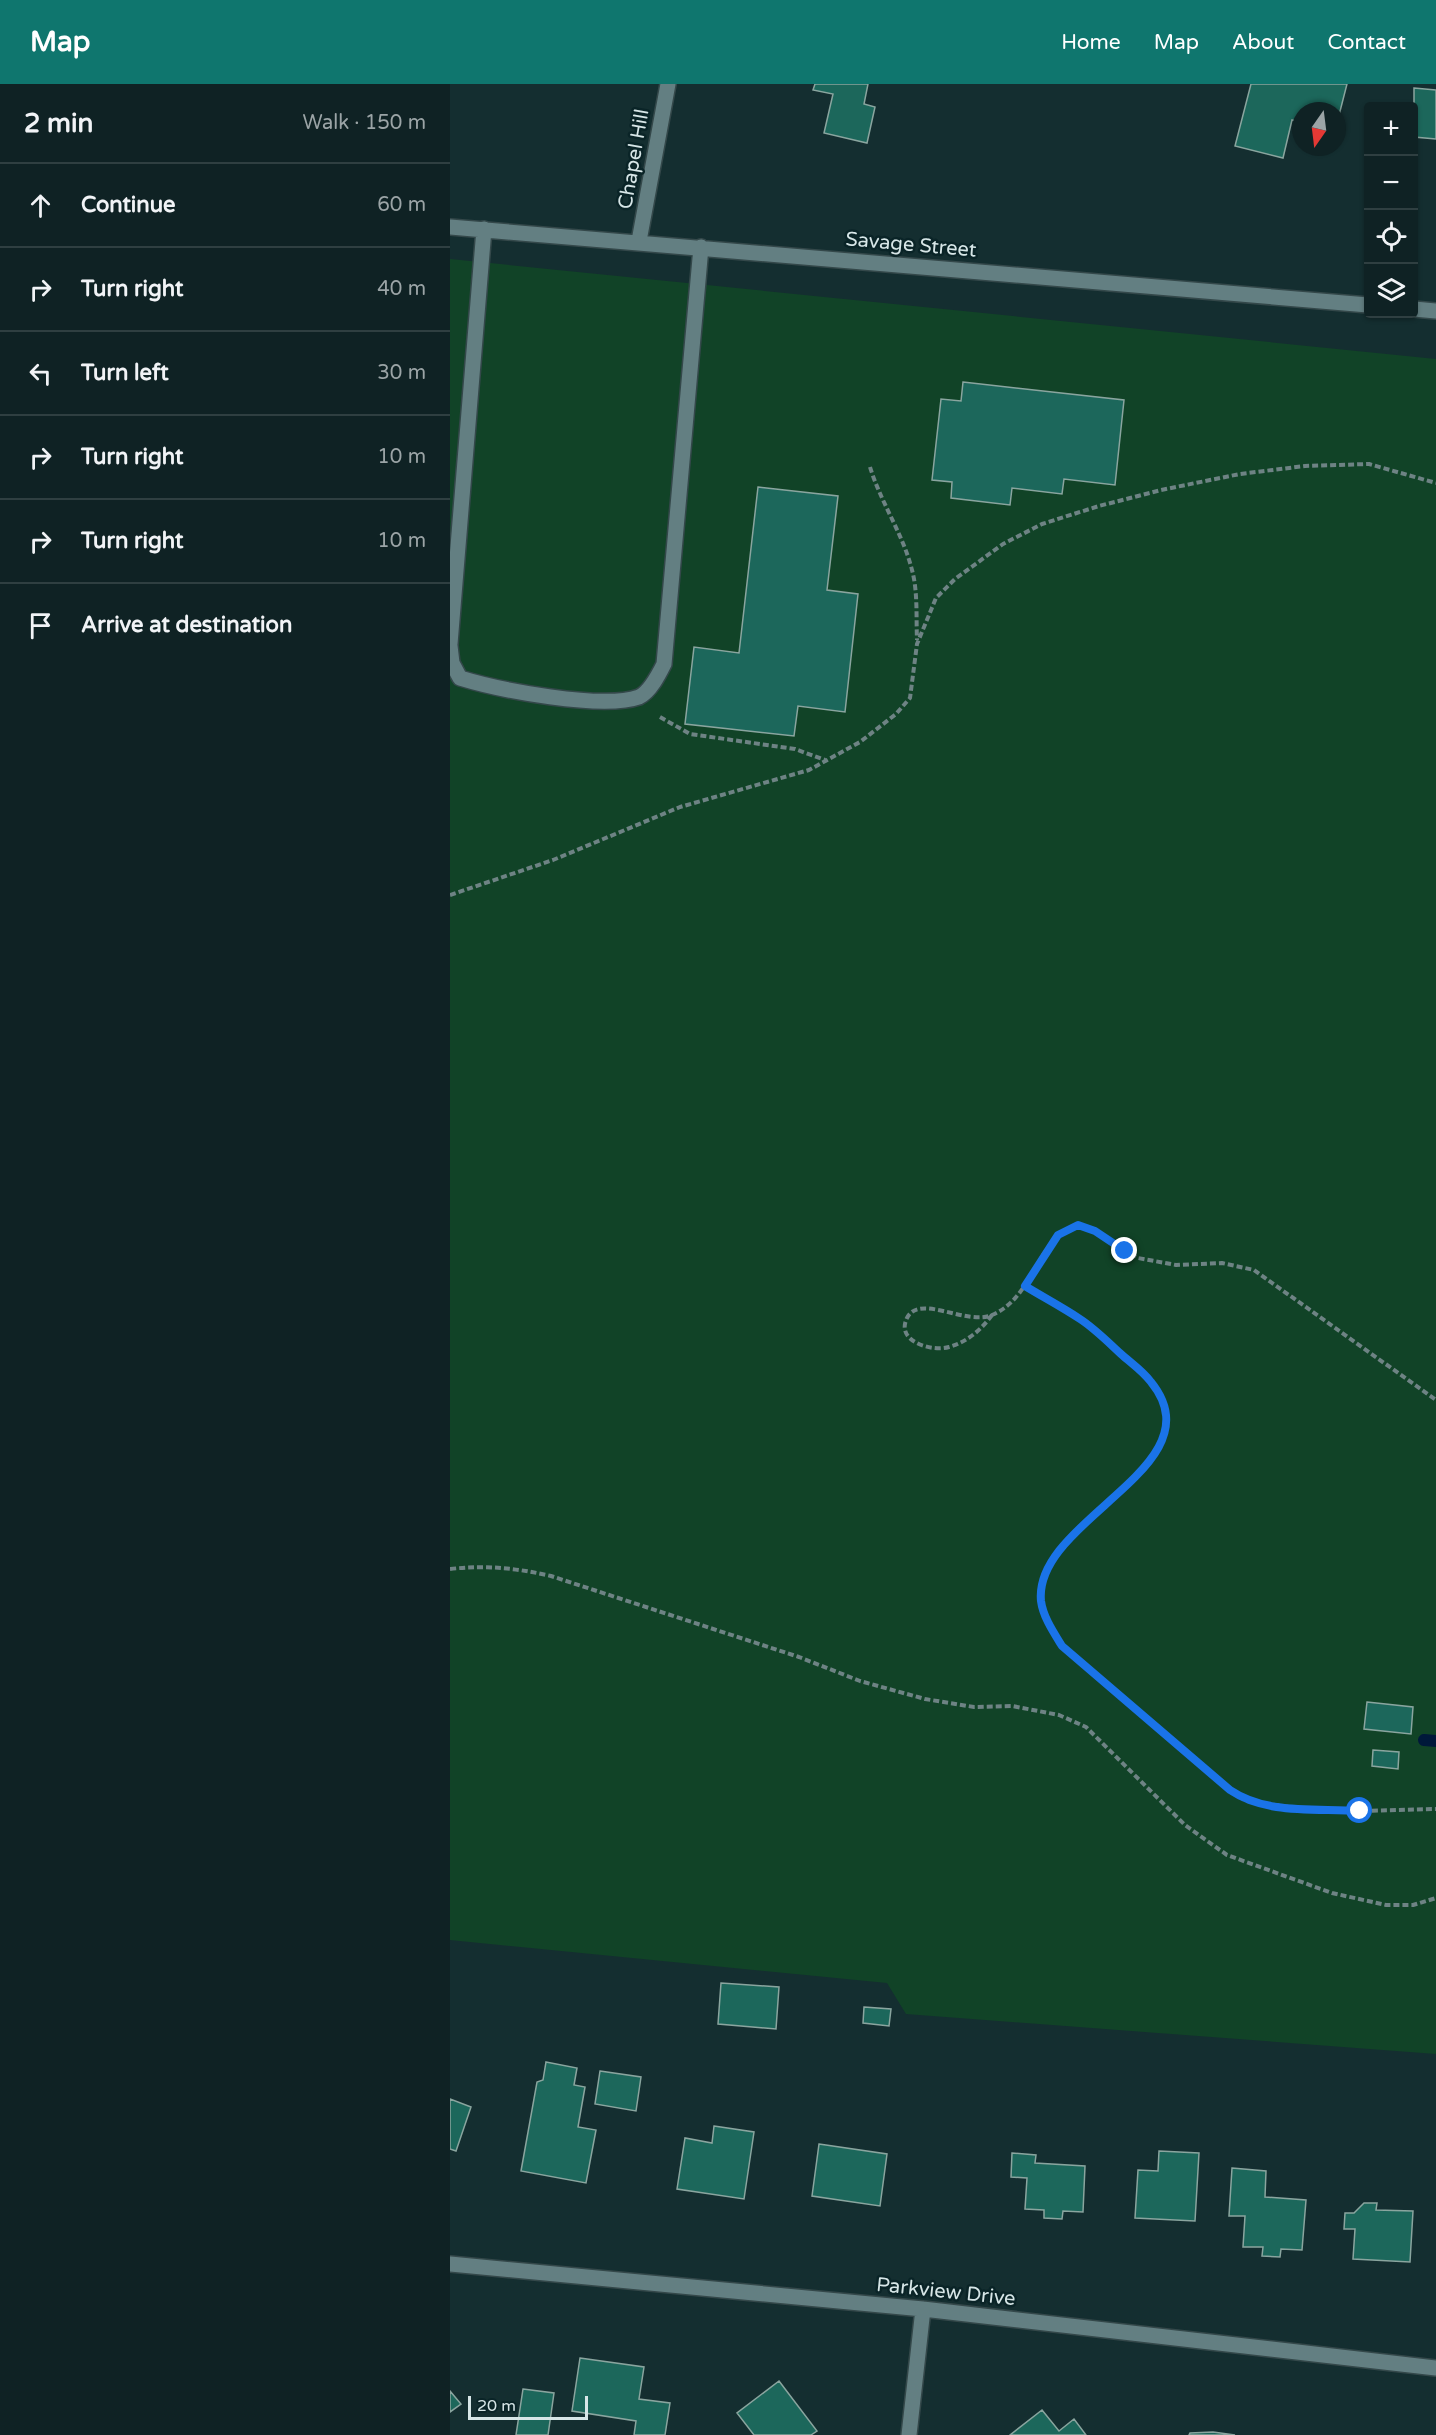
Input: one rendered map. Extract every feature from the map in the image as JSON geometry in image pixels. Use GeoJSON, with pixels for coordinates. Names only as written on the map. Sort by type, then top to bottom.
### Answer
{"type":"FeatureCollection","features":[{"type":"Feature","properties":{"kind":"street","name":"Chapel Hill"},"geometry":{"type":"LineString","coordinates":[[639,241],[668,84]]}},
{"type":"Feature","properties":{"kind":"street","name":"Savage Street"},"geometry":{"type":"LineString","coordinates":[[450,227],[639,241],[1364,305]]}},
{"type":"Feature","properties":{"kind":"street"},"geometry":{"type":"LineString","coordinates":[[484,229],[450,645],[452,663],[460,678],[486,686],[608,702],[641,696],[658,676],[664,664],[701,247]]}},
{"type":"Feature","properties":{"kind":"street"},"geometry":{"type":"LineString","coordinates":[[1418,309],[1436,311]]}},
{"type":"Feature","properties":{"kind":"street","name":"Parkview Drive"},"geometry":{"type":"LineString","coordinates":[[450,2264],[923,2309],[1436,2368]]}},
{"type":"Feature","properties":{"kind":"street"},"geometry":{"type":"LineString","coordinates":[[909,2435],[923,2309]]}},
{"type":"Feature","properties":{"kind":"path"},"geometry":{"type":"LineString","coordinates":[[917,644],[929,610],[936,598],[956,579],[1003,544],[1042,524],[1099,506],[1240,474],[1305,466],[1369,464],[1422,477],[1436,483]]}},
{"type":"Feature","properties":{"kind":"path"},"geometry":{"type":"LineString","coordinates":[[450,895],[553,860],[680,807],[809,770],[860,742],[896,714],[910,698],[917,644],[913,572],[897,529],[879,495],[870,467]]}},
{"type":"Feature","properties":{"kind":"path"},"geometry":{"type":"LineString","coordinates":[[641,696],[655,713],[690,734],[795,749],[825,761]]}},
{"type":"Feature","properties":{"kind":"path"},"geometry":{"type":"LineString","coordinates":[[992,1315],[971,1319],[925,1308],[911,1312],[905,1320],[905,1329],[909,1339],[917,1344],[946,1348],[969,1338],[1025,1286],[1058,1235],[1078,1225],[1095,1231],[1138,1258],[1176,1265],[1222,1263],[1254,1270],[1436,1400]]}},
{"type":"Feature","properties":{"kind":"path"},"geometry":{"type":"LineString","coordinates":[[1025,1286],[1081,1319],[1139,1370],[1161,1396],[1166,1417],[1163,1439],[1152,1458],[1130,1482],[1068,1538],[1052,1558],[1042,1585],[1041,1602],[1049,1623],[1062,1646],[1230,1790],[1246,1801],[1304,1809],[1360,1811],[1436,1809]]}},
{"type":"Feature","properties":{"kind":"path"},"geometry":{"type":"LineString","coordinates":[[450,1569],[480,1566],[512,1567],[551,1576],[799,1658],[860,1681],[925,1699],[975,1707],[1012,1706],[1059,1715],[1086,1727],[1185,1825],[1227,1855],[1332,1893],[1386,1905],[1413,1905],[1436,1898]]}},
{"type":"Feature","properties":{"kind":"green space"},"geometry":{"type":"Polygon","coordinates":[[[450,259],[1436,359],[1436,2054],[906,2014],[887,1983],[450,1940],[450,259]]]}},
{"type":"Feature","properties":{"kind":"building"},"geometry":{"type":"Polygon","coordinates":[[[815,84],[868,84],[864,104],[875,107],[867,143],[824,133],[833,94],[813,90],[815,84]]]}},
{"type":"Feature","properties":{"kind":"building"},"geometry":{"type":"Polygon","coordinates":[[[1251,84],[1347,84],[1342,102],[1292,102],[1292,120],[1283,158],[1235,146],[1251,84]]]}},
{"type":"Feature","properties":{"kind":"building"},"geometry":{"type":"Polygon","coordinates":[[[1414,88],[1436,90],[1436,139],[1418,137],[1418,102],[1414,102],[1414,88]]]}},
{"type":"Feature","properties":{"kind":"building"},"geometry":{"type":"Polygon","coordinates":[[[963,382],[1124,400],[1115,485],[1064,479],[1062,494],[1012,488],[1010,505],[951,498],[952,482],[932,480],[941,399],[961,401],[963,382]]]}},
{"type":"Feature","properties":{"kind":"building"},"geometry":{"type":"Polygon","coordinates":[[[758,487],[838,496],[827,590],[858,594],[845,712],[798,706],[794,736],[685,724],[694,647],[739,653],[758,487]]]}},
{"type":"Feature","properties":{"kind":"building"},"geometry":{"type":"Polygon","coordinates":[[[1367,1702],[1413,1707],[1411,1734],[1364,1729],[1367,1702]]]}},
{"type":"Feature","properties":{"kind":"building"},"geometry":{"type":"Polygon","coordinates":[[[1373,1750],[1399,1752],[1398,1769],[1372,1766],[1373,1750]]]}},
{"type":"Feature","properties":{"kind":"building"},"geometry":{"type":"Polygon","coordinates":[[[721,1983],[779,1987],[776,2029],[718,2024],[721,1983]]]}},
{"type":"Feature","properties":{"kind":"building"},"geometry":{"type":"Polygon","coordinates":[[[864,2007],[891,2009],[889,2026],[863,2023],[864,2007]]]}},
{"type":"Feature","properties":{"kind":"building"},"geometry":{"type":"Polygon","coordinates":[[[546,2062],[577,2068],[574,2085],[585,2087],[578,2127],[596,2130],[586,2183],[521,2171],[537,2082],[543,2080],[546,2062]]]}},
{"type":"Feature","properties":{"kind":"building"},"geometry":{"type":"Polygon","coordinates":[[[600,2071],[641,2077],[636,2111],[595,2104],[600,2071]]]}},
{"type":"Feature","properties":{"kind":"building"},"geometry":{"type":"Polygon","coordinates":[[[450,2099],[471,2107],[456,2151],[450,2149],[450,2099]]]}},
{"type":"Feature","properties":{"kind":"building"},"geometry":{"type":"Polygon","coordinates":[[[714,2126],[754,2132],[744,2199],[677,2189],[685,2138],[712,2143],[714,2126]]]}},
{"type":"Feature","properties":{"kind":"building"},"geometry":{"type":"Polygon","coordinates":[[[819,2144],[887,2154],[880,2206],[812,2196],[819,2144]]]}},
{"type":"Feature","properties":{"kind":"building"},"geometry":{"type":"Polygon","coordinates":[[[1159,2151],[1199,2153],[1195,2221],[1135,2218],[1138,2170],[1158,2171],[1159,2151]]]}},
{"type":"Feature","properties":{"kind":"building"},"geometry":{"type":"Polygon","coordinates":[[[1012,2153],[1036,2155],[1035,2163],[1085,2166],[1083,2212],[1063,2211],[1062,2219],[1044,2218],[1044,2210],[1025,2209],[1027,2178],[1011,2177],[1012,2153]]]}},
{"type":"Feature","properties":{"kind":"building"},"geometry":{"type":"Polygon","coordinates":[[[1232,2168],[1266,2171],[1265,2197],[1306,2200],[1302,2250],[1281,2249],[1280,2257],[1262,2256],[1263,2247],[1243,2247],[1245,2216],[1229,2216],[1232,2168]]]}},
{"type":"Feature","properties":{"kind":"building"},"geometry":{"type":"Polygon","coordinates":[[[1364,2203],[1377,2203],[1376,2210],[1413,2211],[1410,2262],[1353,2259],[1355,2229],[1344,2229],[1345,2213],[1354,2213],[1364,2203]]]}},
{"type":"Feature","properties":{"kind":"building"},"geometry":{"type":"Polygon","coordinates":[[[580,2358],[644,2367],[639,2399],[670,2403],[665,2435],[634,2435],[636,2421],[572,2411],[580,2358]]]}},
{"type":"Feature","properties":{"kind":"building"},"geometry":{"type":"Polygon","coordinates":[[[779,2381],[817,2431],[811,2435],[754,2435],[737,2413],[779,2381]]]}},
{"type":"Feature","properties":{"kind":"building"},"geometry":{"type":"Polygon","coordinates":[[[523,2389],[554,2393],[548,2435],[516,2435],[523,2389]]]}},
{"type":"Feature","properties":{"kind":"building"},"geometry":{"type":"Polygon","coordinates":[[[450,2391],[461,2404],[450,2412],[450,2391]]]}},
{"type":"Feature","properties":{"kind":"building"},"geometry":{"type":"Polygon","coordinates":[[[1042,2410],[1059,2431],[1074,2419],[1086,2435],[1010,2435],[1042,2410]]]}},
{"type":"Feature","properties":{"kind":"building"},"geometry":{"type":"Polygon","coordinates":[[[1213,2432],[1235,2435],[1189,2435],[1190,2433],[1213,2432]]]}},
{"type":"Feature","properties":{"kind":"waterway"},"geometry":{"type":"LineString","coordinates":[[1424,1740],[1436,1741]]}},
{"type":"Feature","properties":{"kind":"route"},"geometry":{"type":"LineString","coordinates":[[1125,1251],[1095,1231],[1078,1225],[1058,1235],[1025,1286],[1081,1319],[1139,1370],[1161,1396],[1166,1417],[1163,1439],[1152,1458],[1130,1482],[1068,1538],[1052,1558],[1042,1585],[1041,1602],[1049,1623],[1062,1646],[1230,1790],[1246,1801],[1304,1809],[1360,1811]]}}]}
